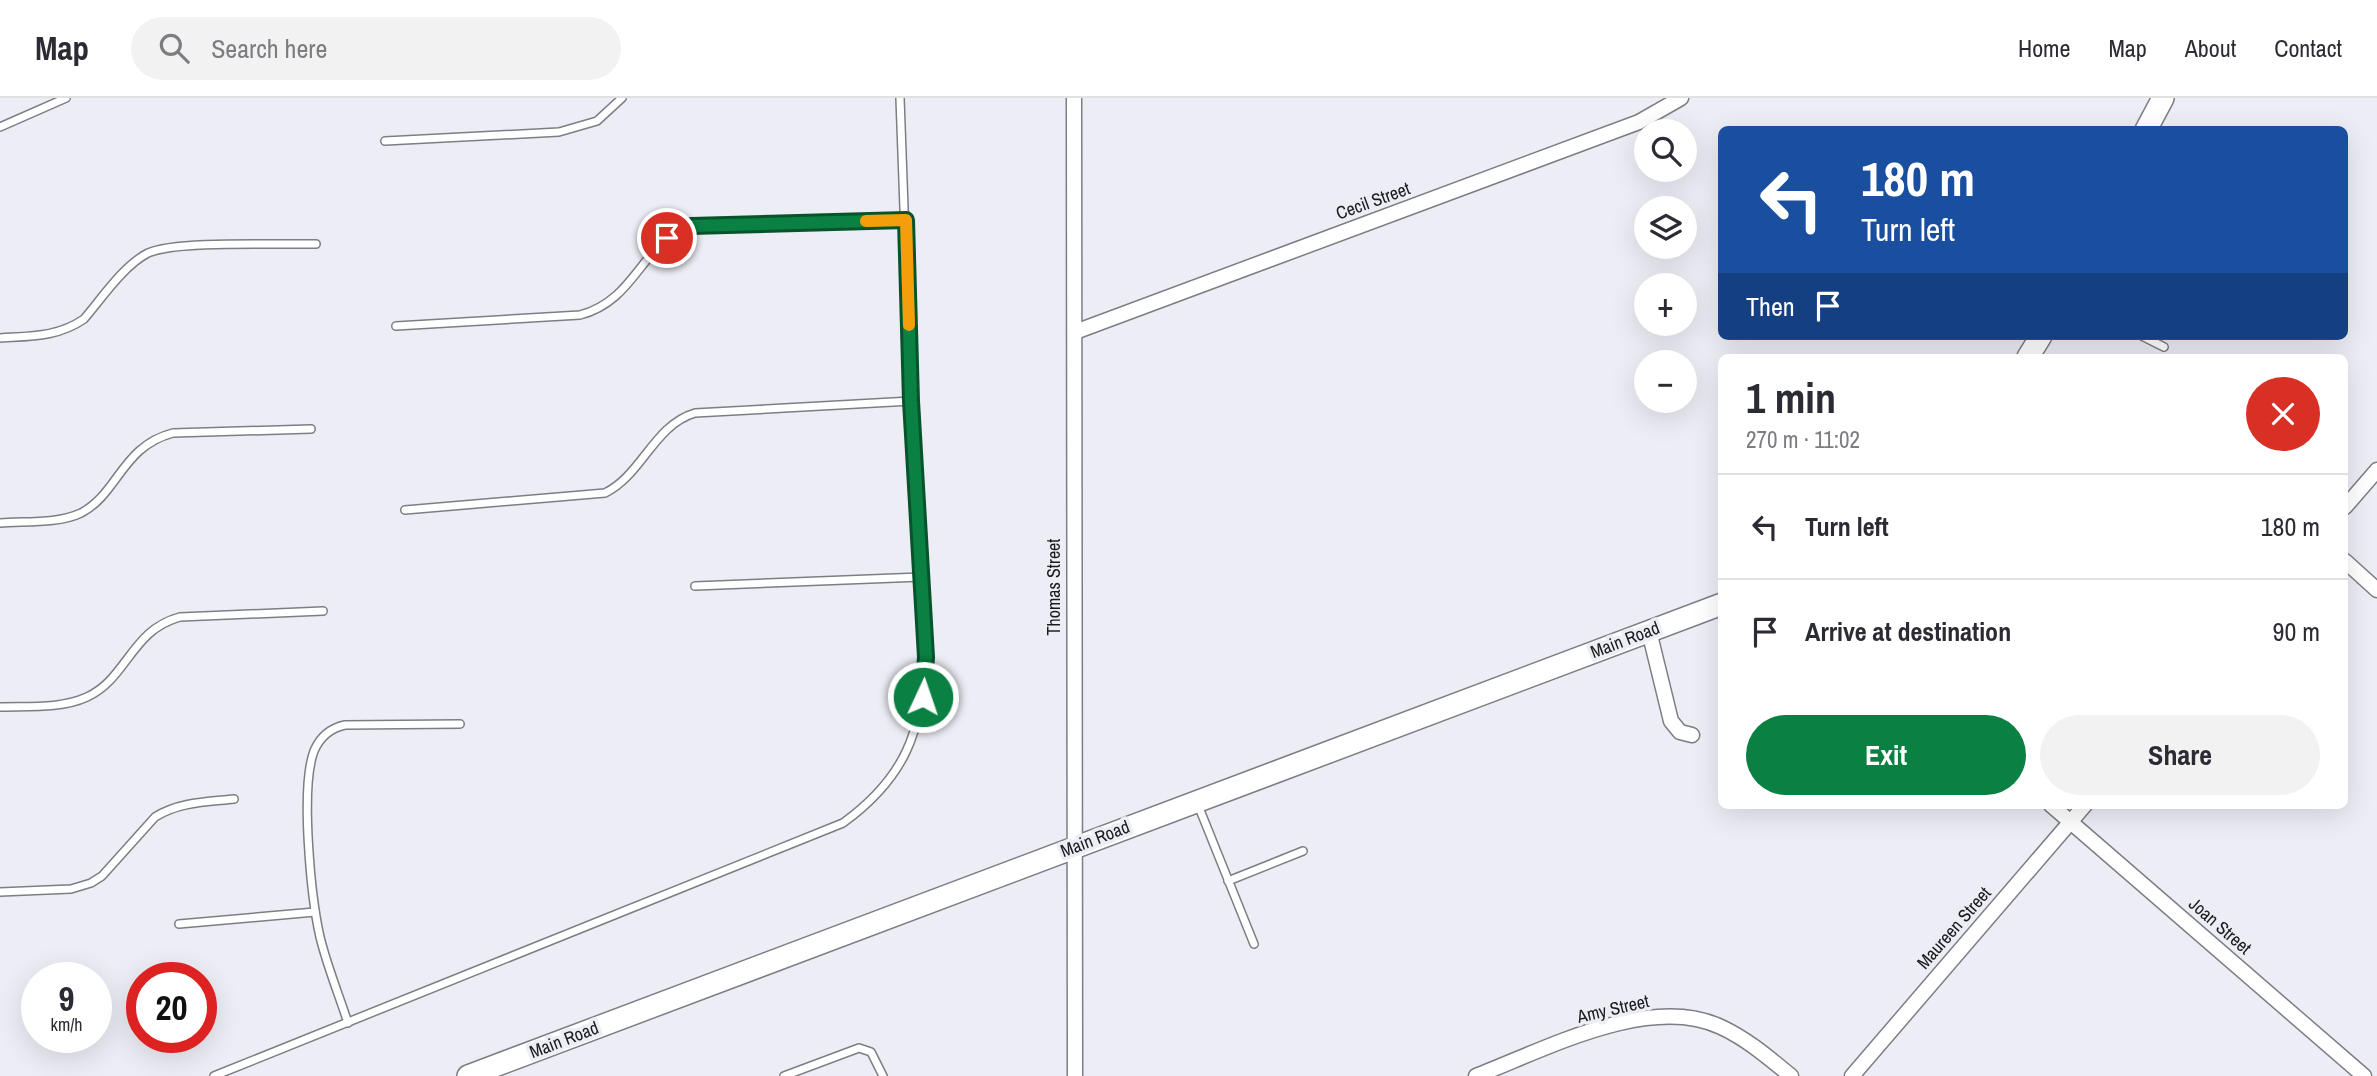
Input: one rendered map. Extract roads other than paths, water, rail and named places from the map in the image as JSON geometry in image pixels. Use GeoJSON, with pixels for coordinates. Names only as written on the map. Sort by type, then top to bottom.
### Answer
{"type":"FeatureCollection","features":[{"type":"Feature","properties":{"kind":"main road"},"geometry":{"type":"LineString","coordinates":[[2148,126],[2161,101]]}},
{"type":"Feature","properties":{"kind":"main road","name":"Main Road"},"geometry":{"type":"LineString","coordinates":[[468,1076],[1718,606]]}},
{"type":"Feature","properties":{"kind":"street","name":"Thomas Street"},"geometry":{"type":"LineString","coordinates":[[1074,98],[1075,1076]]}},
{"type":"Feature","properties":{"kind":"street","name":"Cecil Street"},"geometry":{"type":"LineString","coordinates":[[1074,332],[1639,122],[1681,98]]}},
{"type":"Feature","properties":{"kind":"street"},"geometry":{"type":"LineString","coordinates":[[2348,504],[2377,470]]}},
{"type":"Feature","properties":{"kind":"street"},"geometry":{"type":"LineString","coordinates":[[2348,564],[2377,590]]}},
{"type":"Feature","properties":{"kind":"street"},"geometry":{"type":"LineString","coordinates":[[1650,631],[1671,721],[1680,732],[1692,735]]}},
{"type":"Feature","properties":{"kind":"street","name":"Joan Street"},"geometry":{"type":"LineString","coordinates":[[2056,809],[2364,1076]]}},
{"type":"Feature","properties":{"kind":"street","name":"Maureen Street"},"geometry":{"type":"LineString","coordinates":[[1852,1076],[2081,809]]}},
{"type":"Feature","properties":{"kind":"street","name":"Amy Street"},"geometry":{"type":"LineString","coordinates":[[1476,1076],[1592,1031],[1650,1018],[1675,1016],[1720,1026],[1752,1045],[1791,1076]]}},
{"type":"Feature","properties":{"kind":"lane"},"geometry":{"type":"LineString","coordinates":[[0,127],[66,98]]}},
{"type":"Feature","properties":{"kind":"lane"},"geometry":{"type":"LineString","coordinates":[[386,141],[559,132],[597,121],[622,98]]}},
{"type":"Feature","properties":{"kind":"lane"},"geometry":{"type":"LineString","coordinates":[[214,1076],[842,823],[866,806],[888,782],[902,760],[923,697],[926,657],[911,401],[900,98]]}},
{"type":"Feature","properties":{"kind":"lane"},"geometry":{"type":"LineString","coordinates":[[396,326],[580,314],[598,310],[614,300],[667,238],[691,226],[906,220]]}},
{"type":"Feature","properties":{"kind":"lane"},"geometry":{"type":"LineString","coordinates":[[0,338],[52,335],[75,326],[85,319],[135,262],[149,253],[190,247],[316,244]]}},
{"type":"Feature","properties":{"kind":"lane"},"geometry":{"type":"LineString","coordinates":[[2150,340],[2164,347]]}},
{"type":"Feature","properties":{"kind":"lane"},"geometry":{"type":"LineString","coordinates":[[405,510],[587,497],[605,493],[622,482],[668,428],[682,416],[695,413],[911,401]]}},
{"type":"Feature","properties":{"kind":"lane"},"geometry":{"type":"LineString","coordinates":[[0,523],[78,515],[89,507],[145,445],[156,438],[173,433],[311,429]]}},
{"type":"Feature","properties":{"kind":"lane"},"geometry":{"type":"LineString","coordinates":[[695,586],[921,577]]}},
{"type":"Feature","properties":{"kind":"lane"},"geometry":{"type":"LineString","coordinates":[[0,707],[62,704],[87,697],[112,676],[148,633],[166,621],[180,617],[323,611]]}},
{"type":"Feature","properties":{"kind":"lane"},"geometry":{"type":"LineString","coordinates":[[348,1023],[315,912],[309,837],[309,780],[313,753],[328,732],[345,725],[460,724]]}},
{"type":"Feature","properties":{"kind":"lane"},"geometry":{"type":"LineString","coordinates":[[0,892],[81,887],[102,876],[145,827],[166,811],[175,806],[234,799]]}},
{"type":"Feature","properties":{"kind":"lane"},"geometry":{"type":"LineString","coordinates":[[1196,801],[1254,944]]}},
{"type":"Feature","properties":{"kind":"lane"},"geometry":{"type":"LineString","coordinates":[[1228,881],[1303,851]]}},
{"type":"Feature","properties":{"kind":"lane"},"geometry":{"type":"LineString","coordinates":[[179,924],[315,912]]}},
{"type":"Feature","properties":{"kind":"lane"},"geometry":{"type":"LineString","coordinates":[[785,1076],[859,1048],[871,1052],[883,1076]]}}]}
